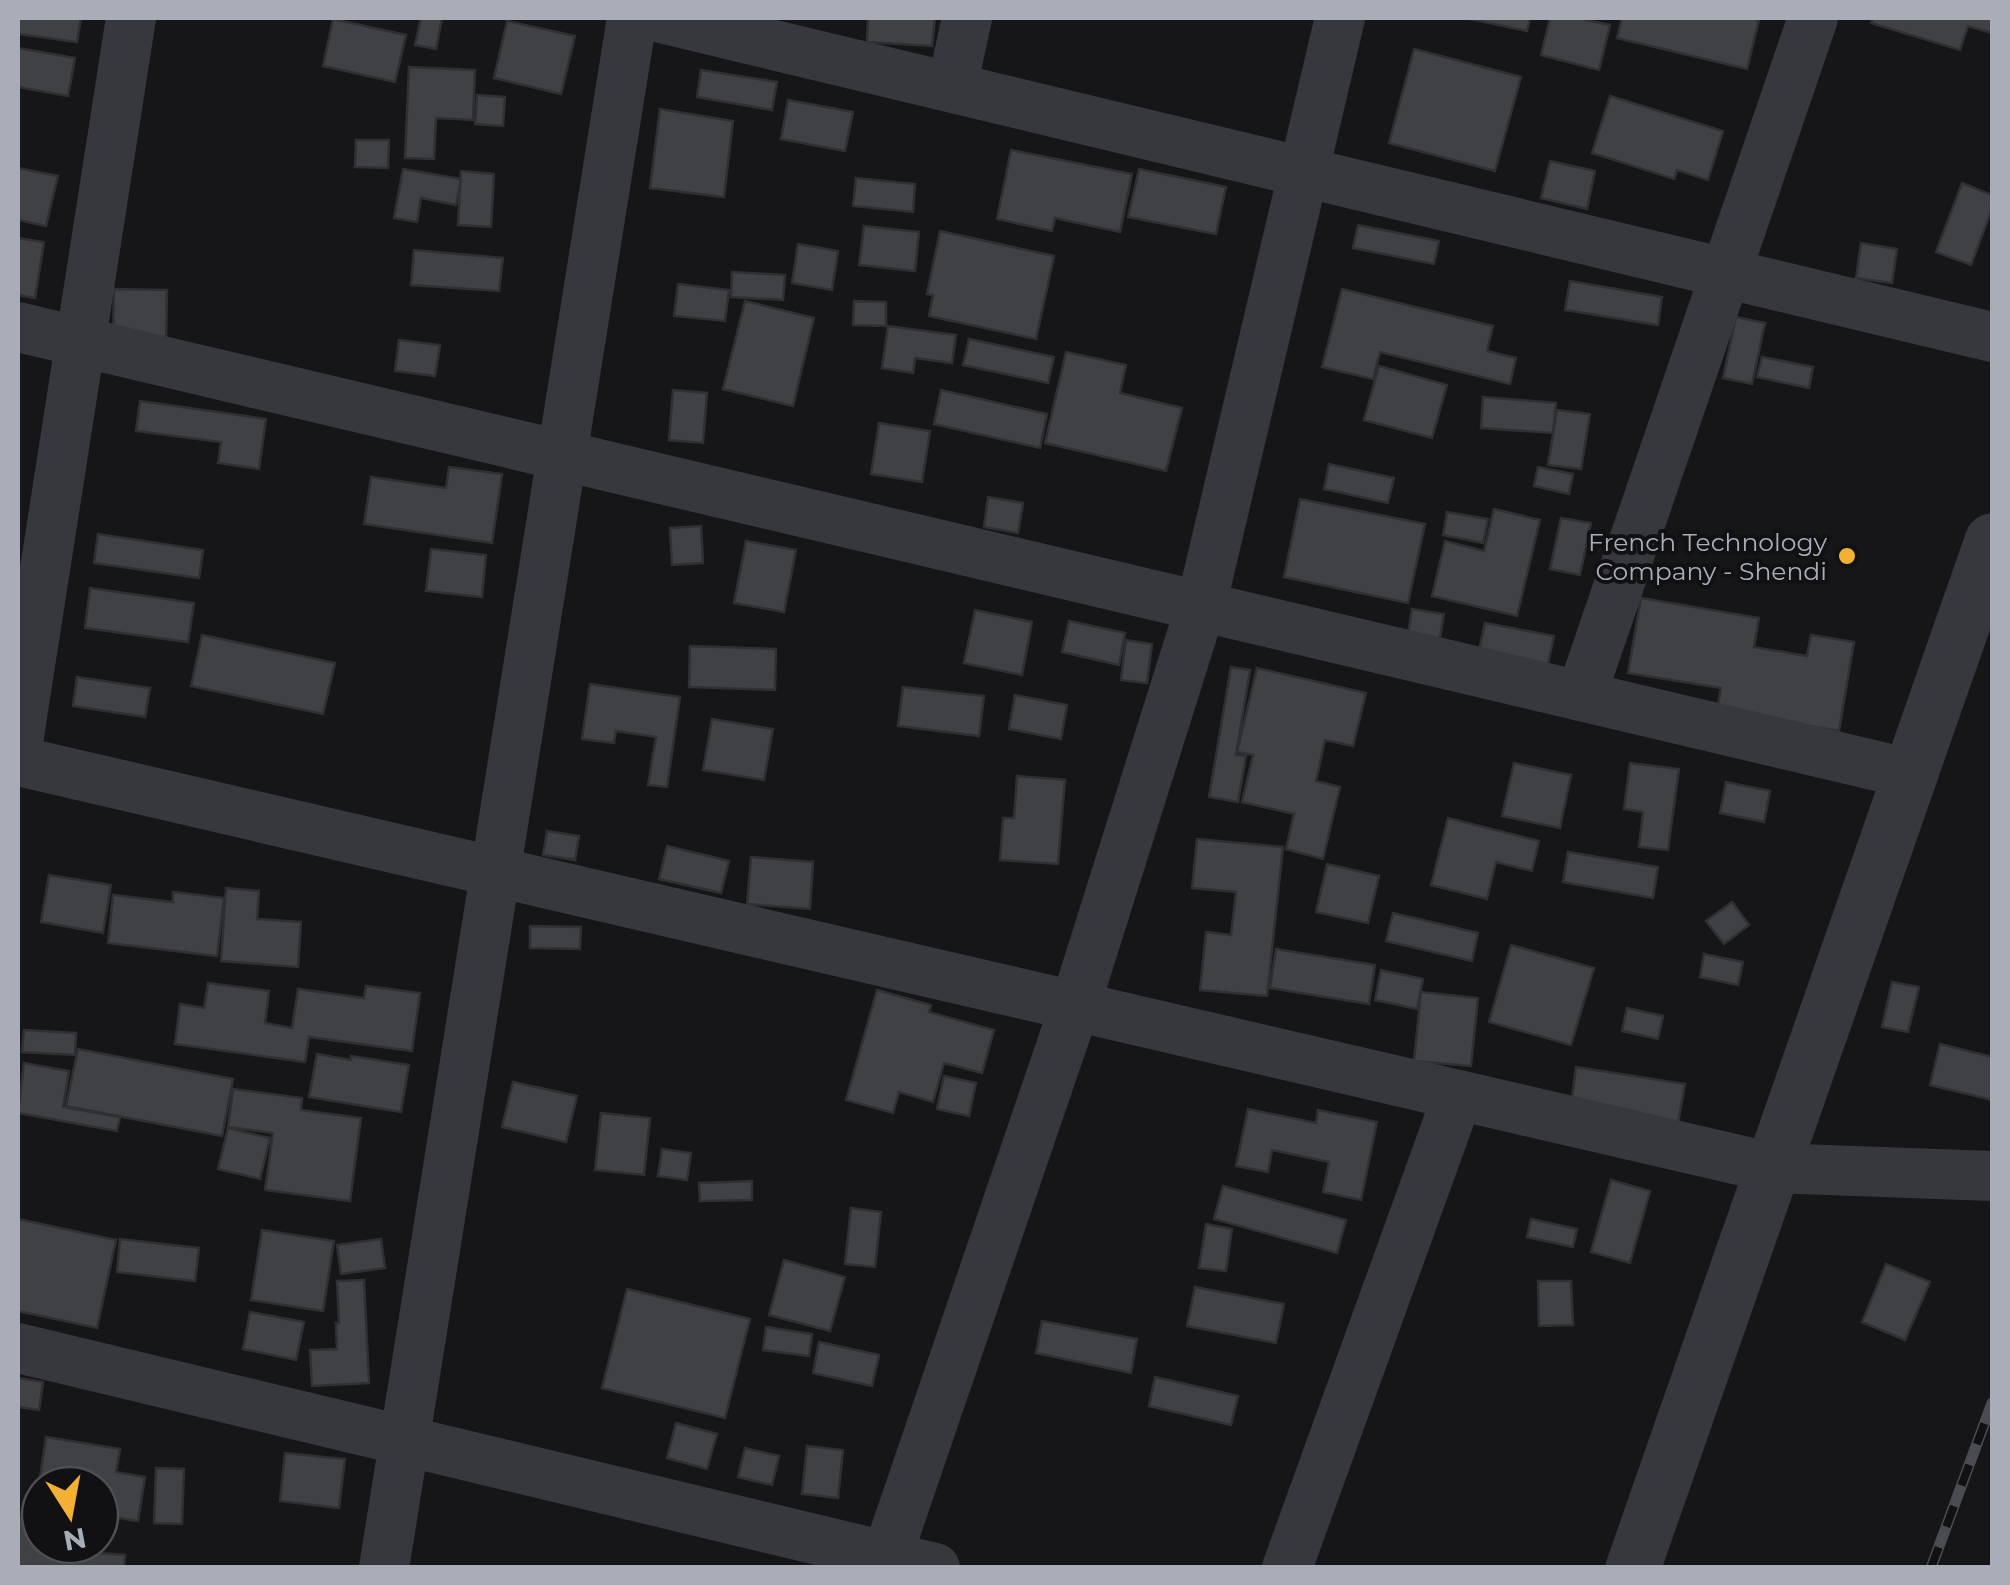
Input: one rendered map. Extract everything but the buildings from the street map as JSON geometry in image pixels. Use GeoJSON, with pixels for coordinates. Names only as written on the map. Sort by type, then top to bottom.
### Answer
{"type":"FeatureCollection","features":[{"type":"Feature","properties":{"kind":"street"},"geometry":{"type":"LineString","coordinates":[[18,742],[131,18]]}},
{"type":"Feature","properties":{"kind":"street"},"geometry":{"type":"LineString","coordinates":[[384,1568],[632,18]]}},
{"type":"Feature","properties":{"kind":"street"},"geometry":{"type":"LineString","coordinates":[[661,18],[1992,338]]}},
{"type":"Feature","properties":{"kind":"street"},"geometry":{"type":"LineString","coordinates":[[952,87],[967,18]]}},
{"type":"Feature","properties":{"kind":"street"},"geometry":{"type":"LineString","coordinates":[[885,1562],[1075,1006],[1201,606],[1340,18]]}},
{"type":"Feature","properties":{"kind":"street"},"geometry":{"type":"LineString","coordinates":[[1581,696],[1813,18]]}},
{"type":"Feature","properties":{"kind":"street"},"geometry":{"type":"LineString","coordinates":[[18,327],[1911,774]]}},
{"type":"Feature","properties":{"kind":"street"},"geometry":{"type":"LineString","coordinates":[[1633,1568],[1992,541]]}},
{"type":"Feature","properties":{"kind":"street"},"geometry":{"type":"LineString","coordinates":[[18,761],[1774,1168],[1992,1176]]}},
{"type":"Feature","properties":{"kind":"street"},"geometry":{"type":"LineString","coordinates":[[1287,1568],[1458,1095]]}},
{"type":"Feature","properties":{"kind":"street"},"geometry":{"type":"LineString","coordinates":[[18,1348],[405,1440],[885,1562],[935,1568]]}},
{"type":"Feature","properties":{"kind":"railway"},"geometry":{"type":"LineString","coordinates":[[1931,1568],[1992,1403]]}},
{"type":"Feature","properties":{"kind":"place","name":"French Technology Company - Shendi"},"geometry":{"type":"Point","coordinates":[1847,556]}}]}
